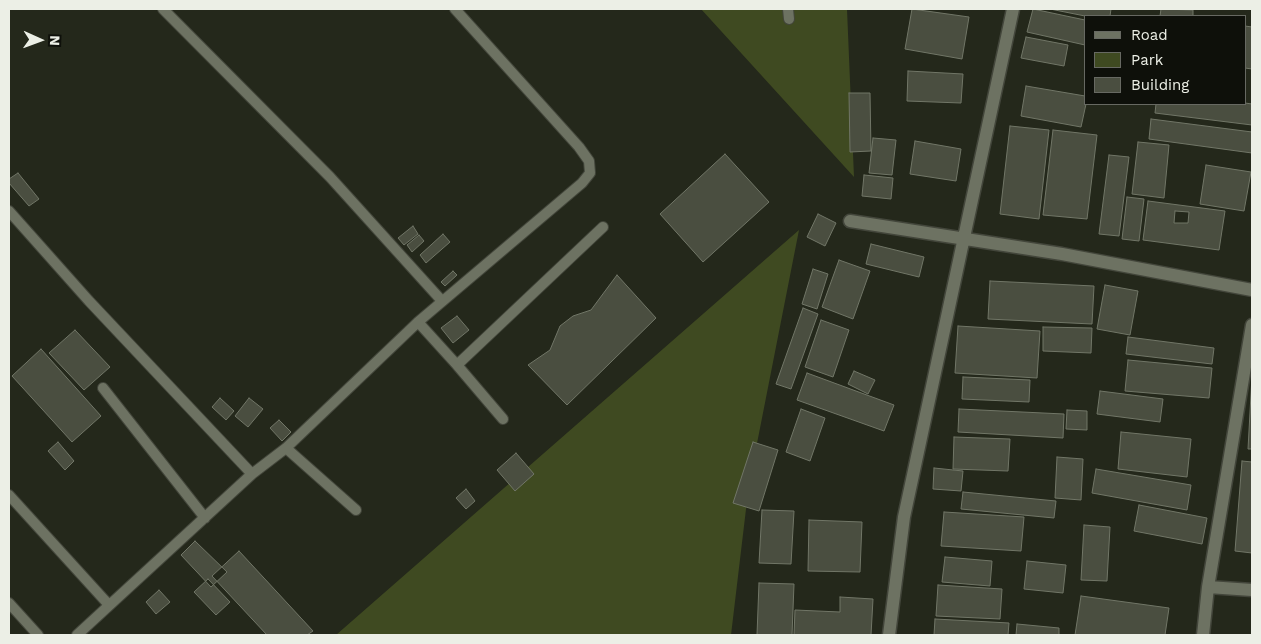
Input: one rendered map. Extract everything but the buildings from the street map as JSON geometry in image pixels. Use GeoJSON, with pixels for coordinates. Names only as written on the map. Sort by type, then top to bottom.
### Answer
{"type":"FeatureCollection","features":[{"type":"Feature","properties":{"kind":"street"},"geometry":{"type":"LineString","coordinates":[[890,635],[904,517],[1013,9]]}},
{"type":"Feature","properties":{"kind":"street"},"geometry":{"type":"LineString","coordinates":[[850,221],[1062,254],[1252,290]]}},
{"type":"Feature","properties":{"kind":"street"},"geometry":{"type":"LineString","coordinates":[[1203,635],[1208,587],[1252,325]]}},
{"type":"Feature","properties":{"kind":"street"},"geometry":{"type":"LineString","coordinates":[[1208,587],[1252,590]]}},
{"type":"Feature","properties":{"kind":"lane"},"geometry":{"type":"LineString","coordinates":[[163,9],[330,177],[442,302]]}},
{"type":"Feature","properties":{"kind":"lane"},"geometry":{"type":"LineString","coordinates":[[77,635],[252,474],[286,448],[418,322],[582,183],[590,173],[589,161],[579,147],[455,9]]}},
{"type":"Feature","properties":{"kind":"lane"},"geometry":{"type":"LineString","coordinates":[[9,211],[89,301],[252,474]]}},
{"type":"Feature","properties":{"kind":"lane"},"geometry":{"type":"LineString","coordinates":[[457,365],[603,226]]}},
{"type":"Feature","properties":{"kind":"lane"},"geometry":{"type":"LineString","coordinates":[[418,322],[503,419]]}},
{"type":"Feature","properties":{"kind":"lane"},"geometry":{"type":"LineString","coordinates":[[103,388],[205,518]]}},
{"type":"Feature","properties":{"kind":"lane"},"geometry":{"type":"LineString","coordinates":[[286,448],[356,510]]}},
{"type":"Feature","properties":{"kind":"lane"},"geometry":{"type":"LineString","coordinates":[[9,495],[109,605]]}},
{"type":"Feature","properties":{"kind":"lane"},"geometry":{"type":"LineString","coordinates":[[9,603],[38,635]]}},
{"type":"Feature","properties":{"kind":"green space"},"geometry":{"type":"Polygon","coordinates":[[[701,9],[847,9],[854,177],[701,9]]]}},
{"type":"Feature","properties":{"kind":"green space"},"geometry":{"type":"Polygon","coordinates":[[[799,230],[749,484],[731,635],[336,635],[799,230]]]}}]}
